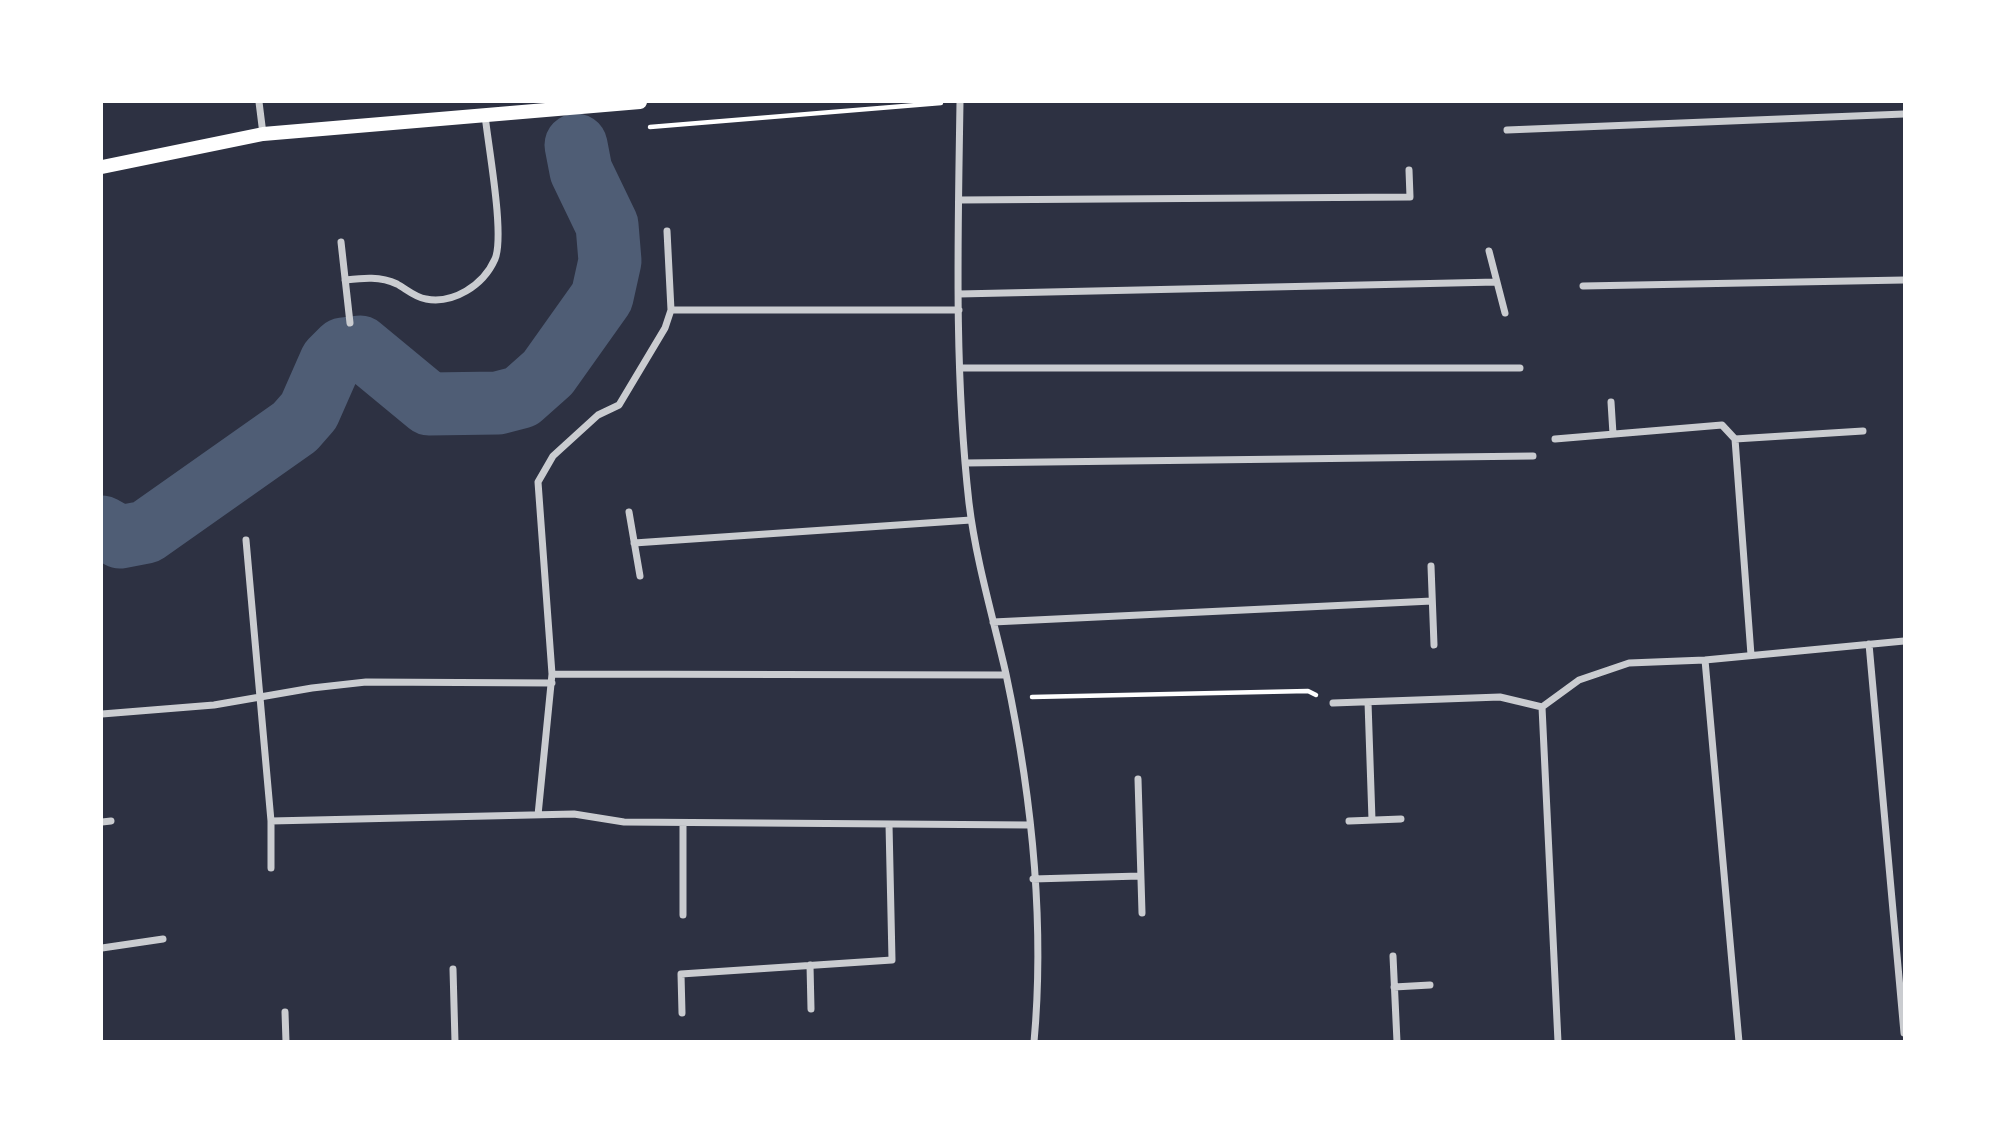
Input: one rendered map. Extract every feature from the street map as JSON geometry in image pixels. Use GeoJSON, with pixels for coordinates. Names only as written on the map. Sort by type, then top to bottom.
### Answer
{"type":"FeatureCollection","features":[{"type":"Feature","properties":{"kind":"main road"},"geometry":{"type":"LineString","coordinates":[[102,167],[263,134],[640,102]]}},
{"type":"Feature","properties":{"kind":"street"},"geometry":{"type":"LineString","coordinates":[[259,102],[263,134]]}},
{"type":"Feature","properties":{"kind":"street"},"geometry":{"type":"LineString","coordinates":[[960,102],[959,310],[965,463],[971,520],[1006,675],[1029,825],[1037,1007],[1034,1041]]}},
{"type":"Feature","properties":{"kind":"street"},"geometry":{"type":"LineString","coordinates":[[345,280],[369,277],[394,283],[423,299],[450,300],[475,285],[495,259],[498,232],[485,114]]}},
{"type":"Feature","properties":{"kind":"street"},"geometry":{"type":"LineString","coordinates":[[1507,130],[1905,114]]}},
{"type":"Feature","properties":{"kind":"street"},"geometry":{"type":"LineString","coordinates":[[958,200],[1410,198],[1409,170]]}},
{"type":"Feature","properties":{"kind":"street"},"geometry":{"type":"LineString","coordinates":[[538,815],[552,679],[538,482],[553,456],[598,415],[619,405],[665,328],[671,310],[667,231]]}},
{"type":"Feature","properties":{"kind":"street"},"geometry":{"type":"LineString","coordinates":[[341,242],[350,323]]}},
{"type":"Feature","properties":{"kind":"street"},"geometry":{"type":"LineString","coordinates":[[1489,251],[1505,313]]}},
{"type":"Feature","properties":{"kind":"street"},"geometry":{"type":"LineString","coordinates":[[1583,286],[1905,280]]}},
{"type":"Feature","properties":{"kind":"street"},"geometry":{"type":"LineString","coordinates":[[959,294],[1497,282]]}},
{"type":"Feature","properties":{"kind":"street"},"geometry":{"type":"LineString","coordinates":[[671,310],[959,310]]}},
{"type":"Feature","properties":{"kind":"street"},"geometry":{"type":"LineString","coordinates":[[961,368],[1520,368]]}},
{"type":"Feature","properties":{"kind":"street"},"geometry":{"type":"LineString","coordinates":[[1611,402],[1614,434]]}},
{"type":"Feature","properties":{"kind":"street"},"geometry":{"type":"LineString","coordinates":[[1555,439],[1723,425],[1735,439],[1751,655]]}},
{"type":"Feature","properties":{"kind":"street"},"geometry":{"type":"LineString","coordinates":[[1735,439],[1863,430]]}},
{"type":"Feature","properties":{"kind":"street"},"geometry":{"type":"LineString","coordinates":[[965,463],[1533,456]]}},
{"type":"Feature","properties":{"kind":"street"},"geometry":{"type":"LineString","coordinates":[[629,512],[640,576]]}},
{"type":"Feature","properties":{"kind":"street"},"geometry":{"type":"LineString","coordinates":[[634,543],[971,520]]}},
{"type":"Feature","properties":{"kind":"street"},"geometry":{"type":"LineString","coordinates":[[246,540],[271,821],[271,867]]}},
{"type":"Feature","properties":{"kind":"street"},"geometry":{"type":"LineString","coordinates":[[1431,566],[1434,645]]}},
{"type":"Feature","properties":{"kind":"street"},"geometry":{"type":"LineString","coordinates":[[993,622],[1432,601]]}},
{"type":"Feature","properties":{"kind":"street"},"geometry":{"type":"LineString","coordinates":[[1334,703],[1500,697],[1542,707],[1579,680],[1629,663],[1705,660],[1905,642]]}},
{"type":"Feature","properties":{"kind":"street"},"geometry":{"type":"LineString","coordinates":[[1869,644],[1905,1033]]}},
{"type":"Feature","properties":{"kind":"street"},"geometry":{"type":"LineString","coordinates":[[1705,660],[1739,1041]]}},
{"type":"Feature","properties":{"kind":"street"},"geometry":{"type":"LineString","coordinates":[[102,714],[261,698],[312,688],[366,682],[1006,675]]}},
{"type":"Feature","properties":{"kind":"street"},"geometry":{"type":"LineString","coordinates":[[1368,702],[1372,820]]}},
{"type":"Feature","properties":{"kind":"street"},"geometry":{"type":"LineString","coordinates":[[1542,707],[1558,1041]]}},
{"type":"Feature","properties":{"kind":"street"},"geometry":{"type":"LineString","coordinates":[[1138,779],[1142,913]]}},
{"type":"Feature","properties":{"kind":"street"},"geometry":{"type":"LineString","coordinates":[[271,821],[574,814],[624,822],[1029,825]]}},
{"type":"Feature","properties":{"kind":"street"},"geometry":{"type":"LineString","coordinates":[[1349,821],[1401,819]]}},
{"type":"Feature","properties":{"kind":"street"},"geometry":{"type":"LineString","coordinates":[[102,822],[111,821]]}},
{"type":"Feature","properties":{"kind":"street"},"geometry":{"type":"LineString","coordinates":[[682,822],[683,915]]}},
{"type":"Feature","properties":{"kind":"street"},"geometry":{"type":"LineString","coordinates":[[682,1013],[681,974],[892,960],[889,824]]}},
{"type":"Feature","properties":{"kind":"street"},"geometry":{"type":"LineString","coordinates":[[1033,879],[1140,876]]}},
{"type":"Feature","properties":{"kind":"street"},"geometry":{"type":"LineString","coordinates":[[102,948],[163,939]]}},
{"type":"Feature","properties":{"kind":"street"},"geometry":{"type":"LineString","coordinates":[[1392,956],[1397,1041]]}},
{"type":"Feature","properties":{"kind":"street"},"geometry":{"type":"LineString","coordinates":[[810,965],[811,1009]]}},
{"type":"Feature","properties":{"kind":"street"},"geometry":{"type":"LineString","coordinates":[[453,969],[455,1041]]}},
{"type":"Feature","properties":{"kind":"street"},"geometry":{"type":"LineString","coordinates":[[1394,988],[1430,985]]}},
{"type":"Feature","properties":{"kind":"street"},"geometry":{"type":"LineString","coordinates":[[285,1012],[286,1041]]}},
{"type":"Feature","properties":{"kind":"path"},"geometry":{"type":"LineString","coordinates":[[1010,698],[1308,691],[1334,703]]}},
{"type":"Feature","properties":{"kind":"waterway"},"geometry":{"type":"LineString","coordinates":[[102,527],[120,537],[146,532],[295,427],[309,411],[331,361],[343,349],[360,347],[429,404],[498,403],[521,397],[548,373],[602,297],[610,261],[607,225],[581,171],[576,145]]}}]}
